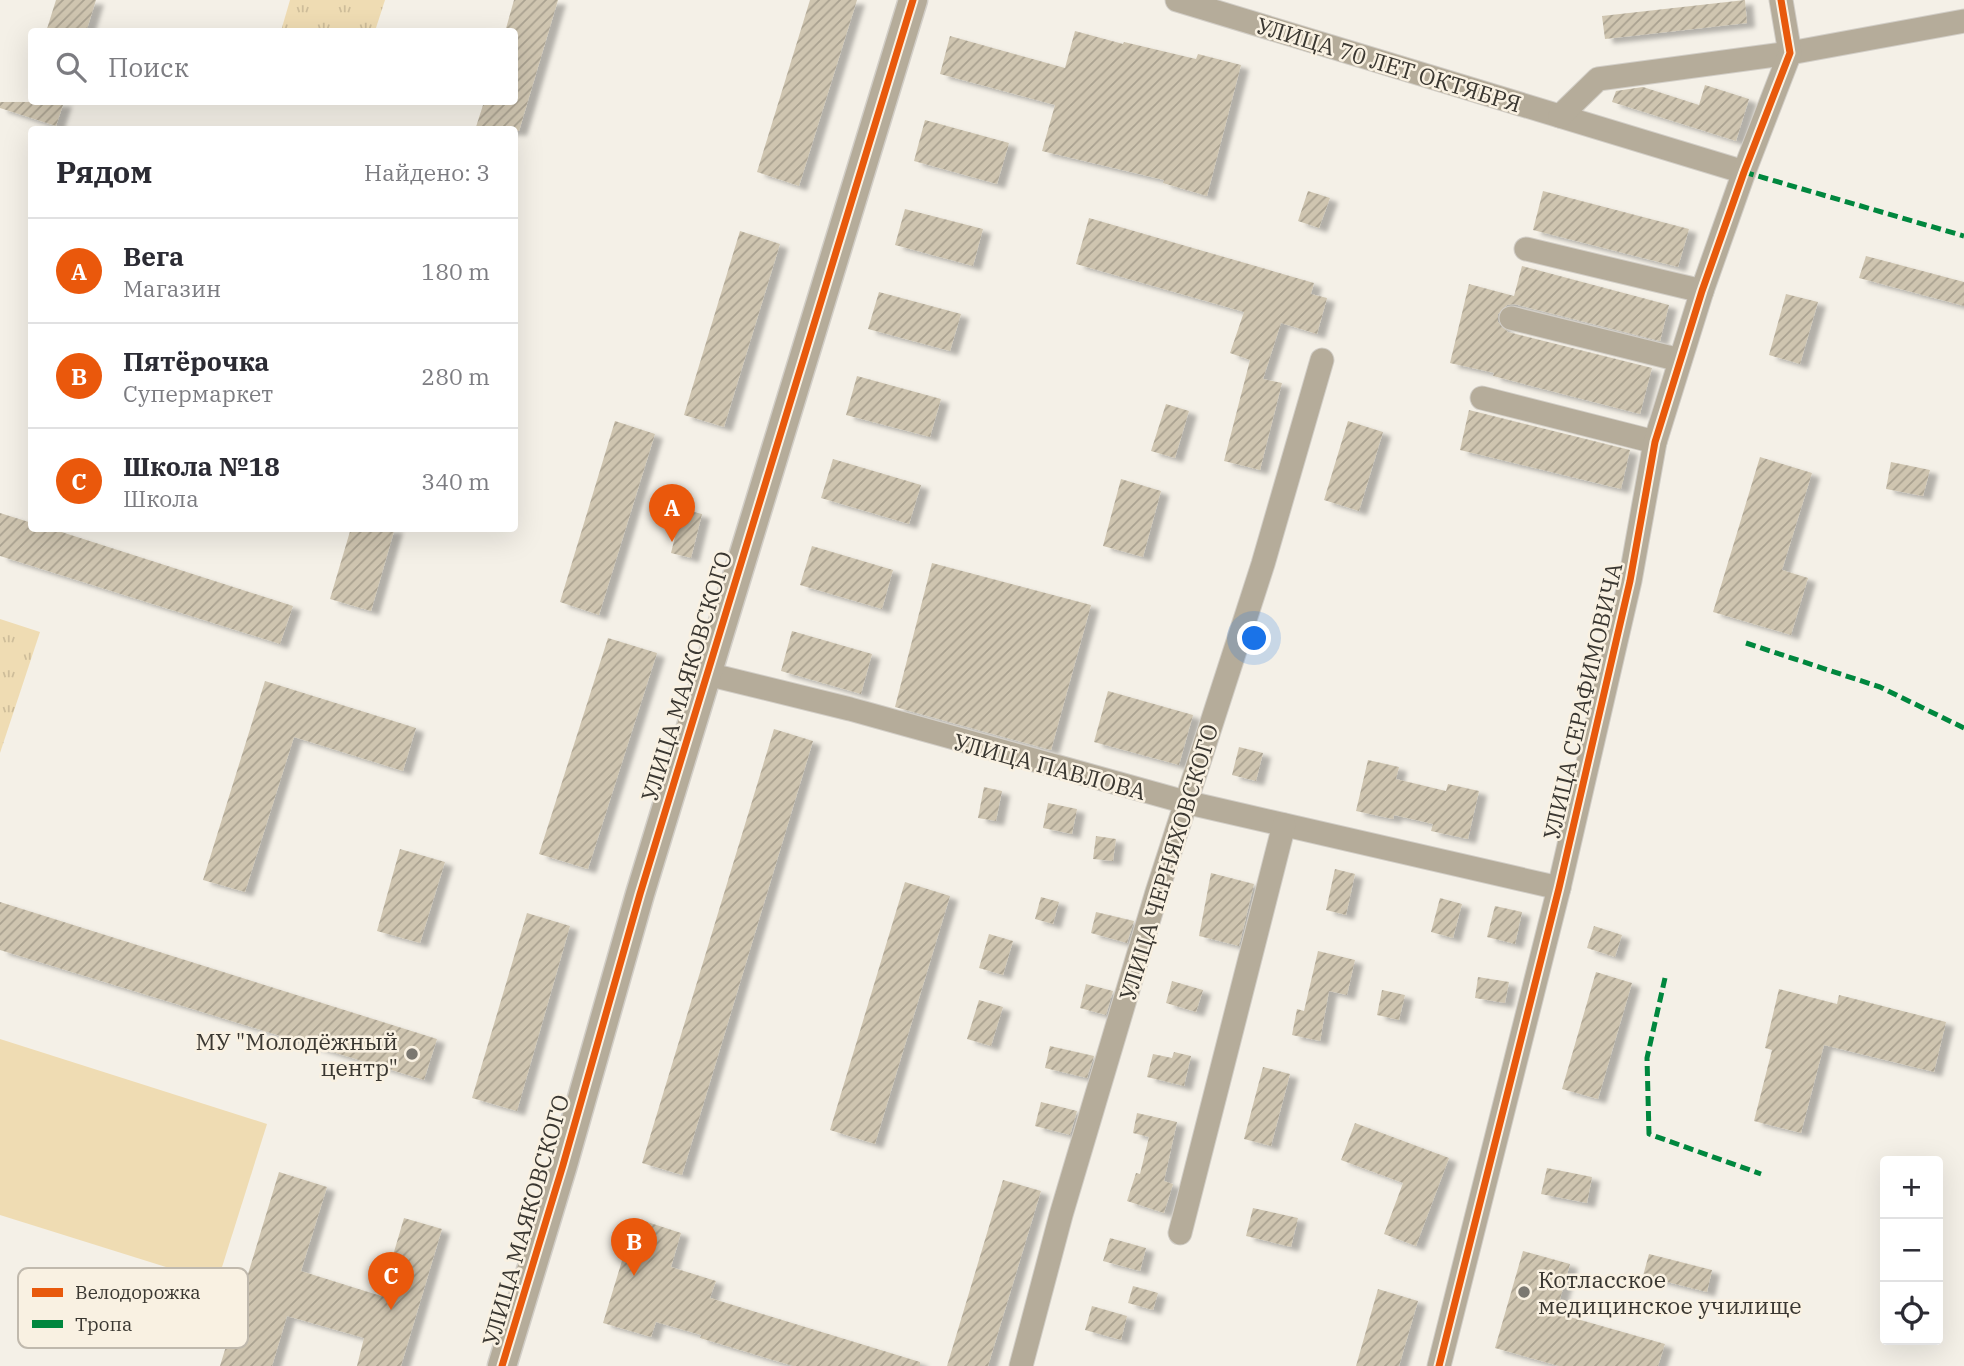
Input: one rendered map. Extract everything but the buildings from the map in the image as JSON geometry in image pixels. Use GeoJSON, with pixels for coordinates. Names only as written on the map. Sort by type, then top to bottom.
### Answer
{"type":"FeatureCollection","features":[{"type":"Feature","properties":{"kind":"street","name":"УЛИЦА МАЯКОВСКОГО"},"geometry":{"type":"LineString","coordinates":[[502,1366],[563,1165],[640,894],[913,0]]}},
{"type":"Feature","properties":{"kind":"street","name":"УЛИЦА 70 ЛЕТ ОКТЯБРЯ"},"geometry":{"type":"LineString","coordinates":[[1177,0],[1744,172]]}},
{"type":"Feature","properties":{"kind":"street"},"geometry":{"type":"LineString","coordinates":[[1781,0],[1790,53]]}},
{"type":"Feature","properties":{"kind":"street"},"geometry":{"type":"LineString","coordinates":[[1560,116],[1598,79],[1790,53],[1964,22]]}},
{"type":"Feature","properties":{"kind":"street","name":"УЛИЦА СЕРАФИМОВИЧА"},"geometry":{"type":"LineString","coordinates":[[1439,1366],[1559,888],[1630,581],[1655,442],[1702,291],[1790,53]]}},
{"type":"Feature","properties":{"kind":"street"},"geometry":{"type":"LineString","coordinates":[[1526,249],[1702,291]]}},
{"type":"Feature","properties":{"kind":"street"},"geometry":{"type":"LineString","coordinates":[[1511,318],[1679,360]]}},
{"type":"Feature","properties":{"kind":"street","name":"УЛИЦА ЧЕРНЯХОВСКОГО"},"geometry":{"type":"LineString","coordinates":[[1021,1366],[1061,1215],[1185,802],[1263,564],[1322,360]]}},
{"type":"Feature","properties":{"kind":"street"},"geometry":{"type":"LineString","coordinates":[[1482,398],[1655,442]]}},
{"type":"Feature","properties":{"kind":"street","name":"УЛИЦА ПАВЛОВА"},"geometry":{"type":"LineString","coordinates":[[707,674],[850,709],[1185,802],[1559,888]]}},
{"type":"Feature","properties":{"kind":"street"},"geometry":{"type":"LineString","coordinates":[[1180,1233],[1284,825]]}},
{"type":"Feature","properties":{"kind":"green space"},"geometry":{"type":"Polygon","coordinates":[[[290,0],[385,0],[376,28],[282,28],[290,0]]]}},
{"type":"Feature","properties":{"kind":"green space"},"geometry":{"type":"Polygon","coordinates":[[[0,619],[40,632],[0,753],[0,619]]]}},
{"type":"Feature","properties":{"kind":"green space"},"geometry":{"type":"Polygon","coordinates":[[[0,1039],[267,1124],[222,1268],[169,1268],[0,1215],[0,1039]]]}},
{"type":"Feature","properties":{"kind":"marked path"},"geometry":{"type":"LineString","coordinates":[[1744,172],[1964,236]]}},
{"type":"Feature","properties":{"kind":"marked path"},"geometry":{"type":"LineString","coordinates":[[1746,643],[1880,687],[1964,728]]}},
{"type":"Feature","properties":{"kind":"marked path"},"geometry":{"type":"LineString","coordinates":[[1665,978],[1647,1058],[1649,1134],[1761,1174]]}},
{"type":"Feature","properties":{"kind":"cycle path"},"geometry":{"type":"LineString","coordinates":[[502,1366],[563,1165],[640,894],[913,0]]}},
{"type":"Feature","properties":{"kind":"cycle path"},"geometry":{"type":"LineString","coordinates":[[1439,1366],[1559,888],[1630,581],[1655,442],[1702,291],[1790,53],[1781,0]]}},
{"type":"Feature","properties":{"kind":"place","name":"Вега"},"geometry":{"type":"Point","coordinates":[672,542]}},
{"type":"Feature","properties":{"kind":"place","name":"МУ \"Молодёжный центр\""},"geometry":{"type":"Point","coordinates":[412,1054]}},
{"type":"Feature","properties":{"kind":"place","name":"Пятёрочка"},"geometry":{"type":"Point","coordinates":[634,1276]}},
{"type":"Feature","properties":{"kind":"place","name":"Котласское медицинское училище"},"geometry":{"type":"Point","coordinates":[1524,1292]}},
{"type":"Feature","properties":{"kind":"place","name":"Школа №18"},"geometry":{"type":"Point","coordinates":[391,1310]}}]}
